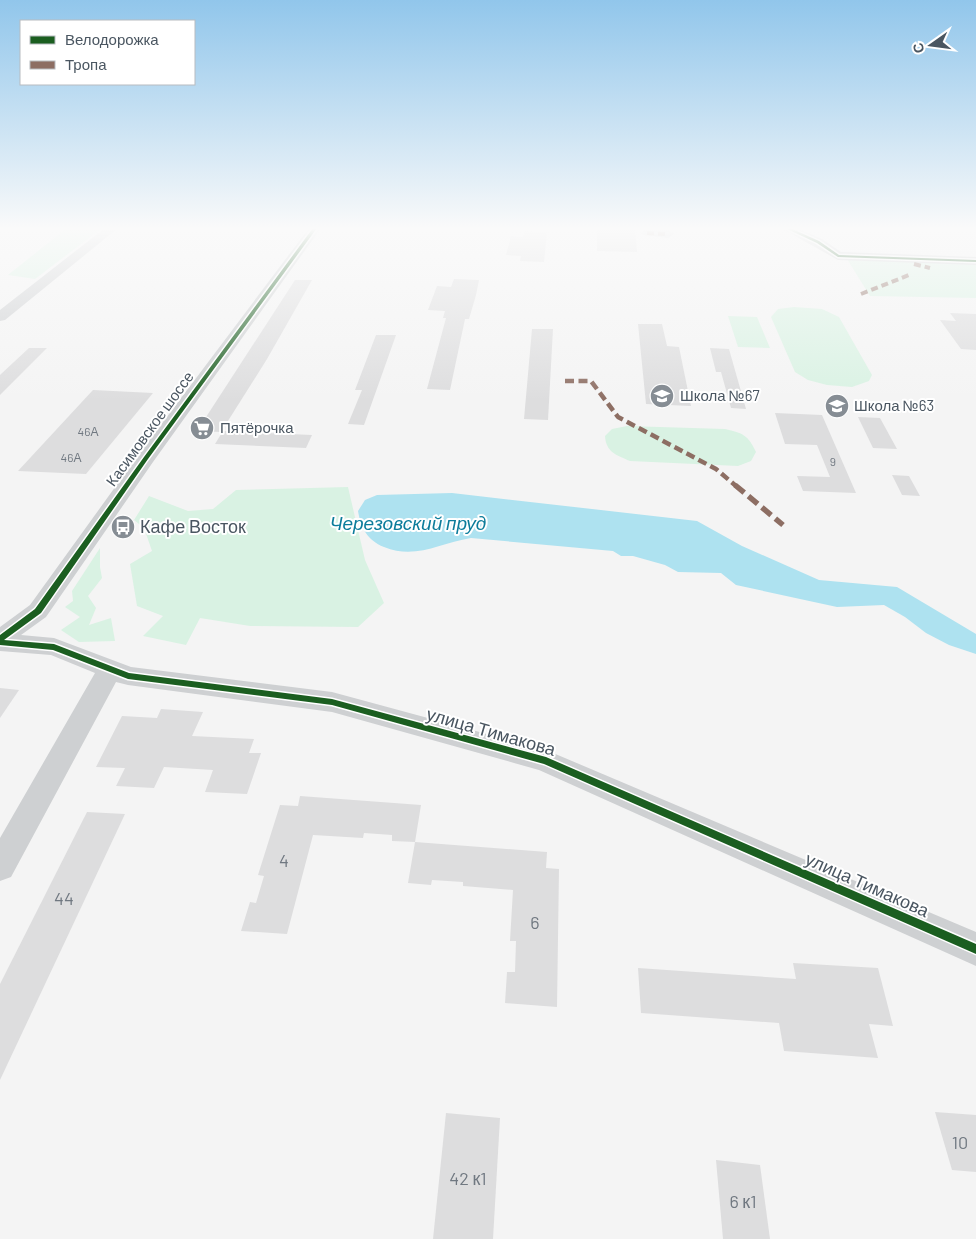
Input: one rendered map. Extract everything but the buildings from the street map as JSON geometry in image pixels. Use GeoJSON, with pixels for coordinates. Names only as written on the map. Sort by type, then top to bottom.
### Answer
{"type":"FeatureCollection","features":[{"type":"Feature","properties":{"kind":"street"},"geometry":{"type":"LineString","coordinates":[[0,316],[38,286]]}},
{"type":"Feature","properties":{"kind":"street","name":"Касимовское шоссе"},"geometry":{"type":"LineString","coordinates":[[0,640],[38,611],[146,458],[272,286]]}},
{"type":"Feature","properties":{"kind":"street"},"geometry":{"type":"LineString","coordinates":[[38,611],[54,647]]}},
{"type":"Feature","properties":{"kind":"street","name":"улица Тимакова"},"geometry":{"type":"LineString","coordinates":[[0,640],[54,647],[128,676],[332,702],[546,761],[976,949]]}},
{"type":"Feature","properties":{"kind":"street"},"geometry":{"type":"LineString","coordinates":[[0,867],[111,668]]}},
{"type":"Feature","properties":{"kind":"green space"},"geometry":{"type":"Polygon","coordinates":[[[864,286],[976,286],[976,298],[870,296],[864,286]]]}},
{"type":"Feature","properties":{"kind":"green space"},"geometry":{"type":"Polygon","coordinates":[[[794,307],[822,309],[839,317],[872,375],[869,381],[852,387],[827,385],[808,380],[795,372],[771,317],[778,309],[794,307]]]}},
{"type":"Feature","properties":{"kind":"green space"},"geometry":{"type":"Polygon","coordinates":[[[728,316],[757,317],[770,348],[738,347],[728,316]]]}},
{"type":"Feature","properties":{"kind":"green space"},"geometry":{"type":"Polygon","coordinates":[[[627,426],[725,429],[747,438],[756,452],[751,461],[738,466],[630,461],[616,455],[607,446],[605,436],[612,429],[627,426]]]}},
{"type":"Feature","properties":{"kind":"green space"},"geometry":{"type":"Polygon","coordinates":[[[348,487],[365,560],[384,603],[358,627],[250,626],[200,618],[186,645],[143,636],[163,616],[137,606],[130,564],[152,551],[144,528],[134,520],[149,496],[188,511],[213,509],[236,490],[348,487]]]}},
{"type":"Feature","properties":{"kind":"green space"},"geometry":{"type":"Polygon","coordinates":[[[100,548],[102,578],[88,596],[96,608],[89,625],[111,618],[115,641],[79,642],[61,630],[80,617],[65,607],[73,601],[72,591],[100,548]]]}},
{"type":"Feature","properties":{"kind":"water","name":"Черезовский пруд"},"geometry":{"type":"Polygon","coordinates":[[[452,493],[697,521],[742,546],[819,580],[897,587],[976,634],[976,654],[949,645],[926,633],[905,617],[884,605],[837,607],[736,585],[721,573],[678,572],[665,565],[633,556],[621,556],[613,551],[471,538],[417,551],[396,551],[373,541],[361,523],[358,511],[365,500],[377,495],[452,493]]]}},
{"type":"Feature","properties":{"kind":"marked path"},"geometry":{"type":"LineString","coordinates":[[861,294],[882,286]]}},
{"type":"Feature","properties":{"kind":"marked path"},"geometry":{"type":"LineString","coordinates":[[565,381],[591,381],[618,417],[716,469],[783,525]]}},
{"type":"Feature","properties":{"kind":"cycle path"},"geometry":{"type":"LineString","coordinates":[[0,639],[38,611],[146,458],[273,286]]}},
{"type":"Feature","properties":{"kind":"cycle path"},"geometry":{"type":"LineString","coordinates":[[0,642],[54,647],[128,676],[332,702],[546,761],[976,949]]}},
{"type":"Feature","properties":{"kind":"place","name":"Школа №67"},"geometry":{"type":"Point","coordinates":[662,396]}},
{"type":"Feature","properties":{"kind":"place","name":"Школа №63"},"geometry":{"type":"Point","coordinates":[837,406]}},
{"type":"Feature","properties":{"kind":"place","name":"Пятёрочка"},"geometry":{"type":"Point","coordinates":[202,428]}},
{"type":"Feature","properties":{"kind":"place","name":"Кафе Восток"},"geometry":{"type":"Point","coordinates":[123,527]}}]}
